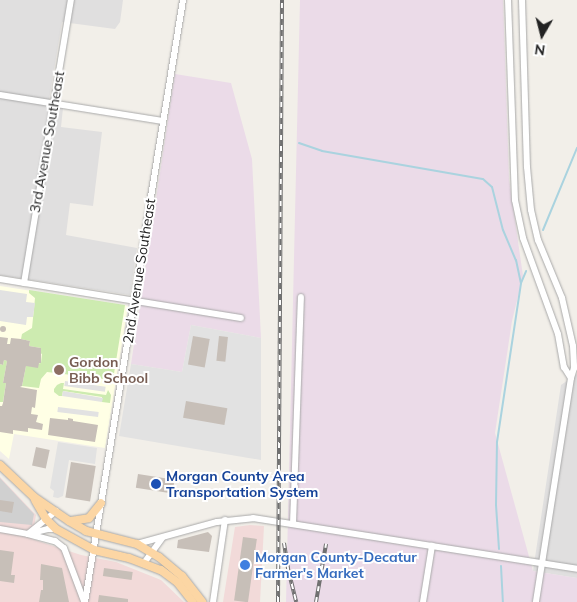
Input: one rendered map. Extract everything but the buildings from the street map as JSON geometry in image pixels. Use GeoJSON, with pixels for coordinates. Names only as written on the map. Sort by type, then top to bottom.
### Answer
{"type":"FeatureCollection","features":[{"type":"Feature","properties":{"kind":"main road"},"geometry":{"type":"LineString","coordinates":[[0,464],[34,497],[69,521],[96,534],[137,544],[175,569],[186,586],[193,602]]}},
{"type":"Feature","properties":{"kind":"main road"},"geometry":{"type":"LineString","coordinates":[[34,497],[46,518],[56,529],[94,550],[144,563],[167,574],[186,586],[202,602]]}},
{"type":"Feature","properties":{"kind":"main road"},"geometry":{"type":"LineString","coordinates":[[69,521],[79,521],[88,518],[101,503]]}},
{"type":"Feature","properties":{"kind":"street","name":"3rd Avenue Southeast"},"geometry":{"type":"LineString","coordinates":[[24,284],[71,0]]}},
{"type":"Feature","properties":{"kind":"street","name":"2nd Avenue Southeast"},"geometry":{"type":"LineString","coordinates":[[85,602],[182,0]]}},
{"type":"Feature","properties":{"kind":"street"},"geometry":{"type":"LineString","coordinates":[[508,0],[515,200],[523,238],[558,334],[564,367],[574,379]]}},
{"type":"Feature","properties":{"kind":"street"},"geometry":{"type":"LineString","coordinates":[[522,0],[527,168],[531,210],[538,240],[562,298],[568,321],[574,368],[574,379],[536,602]]}},
{"type":"Feature","properties":{"kind":"street"},"geometry":{"type":"LineString","coordinates":[[0,96],[163,121]]}},
{"type":"Feature","properties":{"kind":"street"},"geometry":{"type":"LineString","coordinates":[[0,280],[241,318]]}},
{"type":"Feature","properties":{"kind":"street"},"geometry":{"type":"LineString","coordinates":[[293,524],[301,297]]}},
{"type":"Feature","properties":{"kind":"street"},"geometry":{"type":"LineString","coordinates":[[28,534],[56,511]]}},
{"type":"Feature","properties":{"kind":"street"},"geometry":{"type":"LineString","coordinates":[[137,544],[225,520],[254,518],[577,569]]}},
{"type":"Feature","properties":{"kind":"street"},"geometry":{"type":"LineString","coordinates":[[213,602],[225,520]]}},
{"type":"Feature","properties":{"kind":"street"},"geometry":{"type":"LineString","coordinates":[[0,529],[55,541],[64,548],[85,602]]}},
{"type":"Feature","properties":{"kind":"street"},"geometry":{"type":"LineString","coordinates":[[28,534],[56,529]]}},
{"type":"Feature","properties":{"kind":"street"},"geometry":{"type":"LineString","coordinates":[[144,563],[163,537]]}},
{"type":"Feature","properties":{"kind":"street"},"geometry":{"type":"LineString","coordinates":[[423,602],[432,546]]}},
{"type":"Feature","properties":{"kind":"shaded area"},"geometry":{"type":"Polygon","coordinates":[[[0,0],[123,0],[120,22],[115,29],[62,22],[48,106],[63,108],[61,127],[102,132],[93,206],[70,203],[66,235],[137,248],[130,295],[0,275],[0,0]]]}},
{"type":"Feature","properties":{"kind":"shaded area"},"geometry":{"type":"Polygon","coordinates":[[[300,0],[503,0],[509,179],[523,276],[512,321],[495,433],[533,571],[577,578],[577,602],[286,602],[300,0]]]}},
{"type":"Feature","properties":{"kind":"shaded area"},"geometry":{"type":"Polygon","coordinates":[[[175,74],[231,83],[252,159],[261,338],[191,325],[182,372],[131,364],[175,74]]]}},
{"type":"Feature","properties":{"kind":"shaded area","name":"Gordon Bibb School"},"geometry":{"type":"Polygon","coordinates":[[[0,286],[128,306],[105,448],[14,434],[9,459],[0,451],[0,286]]]}},
{"type":"Feature","properties":{"kind":"shaded area"},"geometry":{"type":"Polygon","coordinates":[[[0,290],[27,294],[26,302],[35,303],[33,317],[27,317],[26,325],[0,321],[0,290]]]}},
{"type":"Feature","properties":{"kind":"shaded area"},"geometry":{"type":"Polygon","coordinates":[[[191,325],[261,338],[261,460],[119,436],[131,364],[182,372],[191,325]]]}},
{"type":"Feature","properties":{"kind":"shaded area"},"geometry":{"type":"Polygon","coordinates":[[[577,374],[577,578],[533,571],[561,385],[577,374]]]}},
{"type":"Feature","properties":{"kind":"shaded area"},"geometry":{"type":"Polygon","coordinates":[[[65,381],[106,387],[105,392],[64,386],[65,381]]]}},
{"type":"Feature","properties":{"kind":"shaded area"},"geometry":{"type":"Polygon","coordinates":[[[63,391],[103,398],[102,402],[62,396],[63,391]]]}},
{"type":"Feature","properties":{"kind":"shaded area"},"geometry":{"type":"Polygon","coordinates":[[[58,407],[99,412],[98,417],[57,412],[58,407]]]}},
{"type":"Feature","properties":{"kind":"shaded area"},"geometry":{"type":"Polygon","coordinates":[[[58,442],[97,448],[95,464],[69,460],[63,496],[58,498],[53,497],[54,491],[50,488],[58,442]]]}},
{"type":"Feature","properties":{"kind":"shaded area"},"geometry":{"type":"Polygon","coordinates":[[[0,477],[36,515],[32,539],[81,555],[116,562],[161,580],[184,602],[0,602],[0,477]]]}},
{"type":"Feature","properties":{"kind":"shaded area"},"geometry":{"type":"Polygon","coordinates":[[[0,478],[34,514],[32,525],[0,522],[0,478]]]}},
{"type":"Feature","properties":{"kind":"shaded area","name":"Morgan County-Decatur Farmer's Market"},"geometry":{"type":"Polygon","coordinates":[[[264,526],[260,602],[223,602],[235,527],[264,526]]]}},
{"type":"Feature","properties":{"kind":"green space"},"geometry":{"type":"Polygon","coordinates":[[[29,290],[125,305],[113,380],[47,372],[41,379],[39,388],[22,386],[26,366],[41,363],[42,354],[40,353],[41,348],[29,346],[30,341],[21,339],[22,334],[32,328],[35,298],[29,293],[29,290]]]}},
{"type":"Feature","properties":{"kind":"green space"},"geometry":{"type":"Polygon","coordinates":[[[4,360],[7,361],[3,383],[6,383],[3,402],[0,402],[0,364],[3,365],[4,360]]]}},
{"type":"Feature","properties":{"kind":"green space"},"geometry":{"type":"Polygon","coordinates":[[[61,383],[64,383],[63,389],[106,395],[108,390],[111,395],[110,403],[102,402],[102,397],[63,391],[62,396],[59,396],[54,392],[54,389],[61,383]]]}},
{"type":"Feature","properties":{"kind":"waterway"},"geometry":{"type":"LineString","coordinates":[[299,143],[322,151],[483,179],[492,187],[503,230],[516,260],[521,283]]}},
{"type":"Feature","properties":{"kind":"waterway"},"geometry":{"type":"LineString","coordinates":[[543,230],[577,148]]}},
{"type":"Feature","properties":{"kind":"waterway"},"geometry":{"type":"LineString","coordinates":[[499,549],[496,505],[497,442],[521,283],[526,271]]}},
{"type":"Feature","properties":{"kind":"waterway"},"geometry":{"type":"LineString","coordinates":[[501,566],[503,602]]}},
{"type":"Feature","properties":{"kind":"railway"},"geometry":{"type":"LineString","coordinates":[[278,602],[282,0]]}},
{"type":"Feature","properties":{"kind":"railway"},"geometry":{"type":"LineString","coordinates":[[284,543],[296,602]]}},
{"type":"Feature","properties":{"kind":"railway"},"geometry":{"type":"LineString","coordinates":[[316,602],[326,544]]}},
{"type":"Feature","properties":{"kind":"place","name":"Gordon Bibb School"},"geometry":{"type":"Point","coordinates":[59,370]}},
{"type":"Feature","properties":{"kind":"place","name":"Morgan County Area Transportation System"},"geometry":{"type":"Point","coordinates":[156,484]}},
{"type":"Feature","properties":{"kind":"place","name":"Morgan County-Decatur Farmer's Market"},"geometry":{"type":"Point","coordinates":[245,565]}}]}
